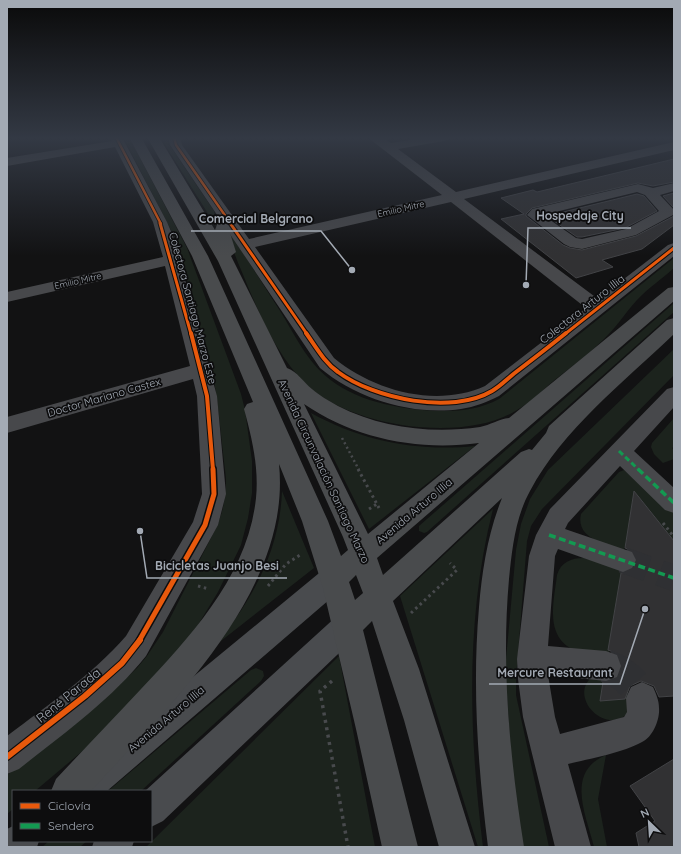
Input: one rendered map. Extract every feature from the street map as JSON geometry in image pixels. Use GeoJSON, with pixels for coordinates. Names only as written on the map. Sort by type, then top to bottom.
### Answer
{"type":"FeatureCollection","features":[{"type":"Feature","properties":{"kind":"highway","name":"Avenida Circunvalación Santiago Marzo"},"geometry":{"type":"LineString","coordinates":[[149,177],[238,313],[266,345],[350,522],[379,596],[420,720],[457,847]]}},
{"type":"Feature","properties":{"kind":"highway","name":"Avenida Circunvalación Santiago Marzo"},"geometry":{"type":"LineString","coordinates":[[177,177],[210,231],[226,261],[238,313],[316,521],[348,625],[382,764],[400,847]]}},
{"type":"Feature","properties":{"kind":"highway"},"geometry":{"type":"LineString","coordinates":[[69,790],[172,679],[207,637],[222,615],[245,574],[260,534],[268,500],[266,452],[222,236],[222,229],[226,217]]}},
{"type":"Feature","properties":{"kind":"highway"},"geometry":{"type":"LineString","coordinates":[[613,344],[652,294],[674,275]]}},
{"type":"Feature","properties":{"kind":"highway","name":"Avenida Arturo Illia"},"geometry":{"type":"LineString","coordinates":[[334,578],[674,292]]}},
{"type":"Feature","properties":{"kind":"highway"},"geometry":{"type":"LineString","coordinates":[[348,625],[674,324]]}},
{"type":"Feature","properties":{"kind":"highway"},"geometry":{"type":"LineString","coordinates":[[266,345],[290,380],[306,396],[342,417],[375,429],[410,436],[447,438],[470,437],[498,431],[512,424],[534,409]]}},
{"type":"Feature","properties":{"kind":"highway"},"geometry":{"type":"LineString","coordinates":[[506,847],[496,775],[491,710],[490,649],[496,573],[508,516],[519,488],[540,456],[568,421]]}},
{"type":"Feature","properties":{"kind":"main road","name":"Avenida Arturo Illia"},"geometry":{"type":"LineString","coordinates":[[82,790],[334,578]]}},
{"type":"Feature","properties":{"kind":"main road"},"geometry":{"type":"LineString","coordinates":[[152,808],[348,625]]}},
{"type":"Feature","properties":{"kind":"street","name":"Colectora Santiago Marzo Este"},"geometry":{"type":"LineString","coordinates":[[122,663],[136,646],[147,629],[205,525],[214,494],[214,475],[207,401],[201,370],[162,226],[141,177]]}},
{"type":"Feature","properties":{"kind":"street"},"geometry":{"type":"LineString","coordinates":[[198,177],[245,245]]}},
{"type":"Feature","properties":{"kind":"street"},"geometry":{"type":"LineString","coordinates":[[428,177],[598,308]]}},
{"type":"Feature","properties":{"kind":"street","name":"Emilio Mitre"},"geometry":{"type":"LineString","coordinates":[[245,245],[541,177]]}},
{"type":"Feature","properties":{"kind":"street"},"geometry":{"type":"LineString","coordinates":[[651,193],[668,210],[667,213],[631,232],[582,244],[572,242],[534,215],[537,212],[635,188],[643,189],[651,193],[674,187]]}},
{"type":"Feature","properties":{"kind":"street","name":"Colectora Arturo Illia"},"geometry":{"type":"LineString","coordinates":[[245,245],[321,356],[334,370],[375,391],[402,398],[443,402],[470,400],[482,396],[501,385],[674,248]]}},
{"type":"Feature","properties":{"kind":"street","name":"Emilio Mitre"},"geometry":{"type":"LineString","coordinates":[[7,297],[172,260]]}},
{"type":"Feature","properties":{"kind":"street","name":"Doctor Mariano Castex"},"geometry":{"type":"LineString","coordinates":[[7,425],[201,370]]}},
{"type":"Feature","properties":{"kind":"street"},"geometry":{"type":"LineString","coordinates":[[573,847],[535,698],[532,659],[540,567],[549,536],[559,516],[674,394]]}},
{"type":"Feature","properties":{"kind":"street"},"geometry":{"type":"LineString","coordinates":[[619,451],[674,503]]}},
{"type":"Feature","properties":{"kind":"street"},"geometry":{"type":"LineString","coordinates":[[549,536],[623,560]]}},
{"type":"Feature","properties":{"kind":"street"},"geometry":{"type":"LineString","coordinates":[[532,659],[606,666]]}},
{"type":"Feature","properties":{"kind":"street","name":"René Parada"},"geometry":{"type":"LineString","coordinates":[[7,757],[90,692],[122,663]]}},
{"type":"Feature","properties":{"kind":"street"},"geometry":{"type":"LineString","coordinates":[[549,752],[631,731],[636,728],[643,715],[644,704],[642,698]]}},
{"type":"Feature","properties":{"kind":"path"},"geometry":{"type":"LineString","coordinates":[[338,431],[380,510]]}},
{"type":"Feature","properties":{"kind":"path"},"geometry":{"type":"LineString","coordinates":[[263,592],[286,564],[302,554]]}},
{"type":"Feature","properties":{"kind":"path"},"geometry":{"type":"LineString","coordinates":[[406,618],[457,570],[445,560]]}},
{"type":"Feature","properties":{"kind":"path"},"geometry":{"type":"LineString","coordinates":[[196,585],[211,590]]}},
{"type":"Feature","properties":{"kind":"path"},"geometry":{"type":"LineString","coordinates":[[337,676],[320,691],[348,847]]}},
{"type":"Feature","properties":{"kind":"shaded area"},"geometry":{"type":"Polygon","coordinates":[[[144,177],[150,177],[187,248],[241,394],[245,410],[252,461],[252,493],[248,518],[241,545],[218,592],[190,638],[92,743],[36,790],[12,790],[12,810],[7,814],[7,775],[101,702],[137,668],[147,656],[163,632],[220,518],[225,499],[226,479],[217,399],[212,369],[175,238],[144,177]]]}},
{"type":"Feature","properties":{"kind":"shaded area"},"geometry":{"type":"Polygon","coordinates":[[[185,177],[191,177],[214,211],[217,228],[185,177]]]}},
{"type":"Feature","properties":{"kind":"shaded area"},"geometry":{"type":"Polygon","coordinates":[[[229,229],[301,345],[313,363],[324,374],[336,384],[363,397],[392,406],[422,410],[442,411],[471,409],[499,399],[674,258],[674,268],[641,296],[612,331],[597,346],[533,399],[512,413],[490,422],[464,427],[436,428],[407,426],[378,420],[351,412],[328,400],[308,386],[298,376],[273,340],[260,314],[231,244],[229,229]]]}},
{"type":"Feature","properties":{"kind":"shaded area"},"geometry":{"type":"Polygon","coordinates":[[[674,303],[674,312],[427,532],[424,533],[419,531],[419,526],[674,303]]]}},
{"type":"Feature","properties":{"kind":"shaded area"},"geometry":{"type":"Polygon","coordinates":[[[674,349],[674,375],[542,509],[531,526],[527,541],[516,678],[516,695],[549,847],[523,847],[514,793],[506,683],[506,659],[516,550],[521,524],[530,499],[548,470],[674,349]]]}},
{"type":"Feature","properties":{"kind":"shaded area"},"geometry":{"type":"Polygon","coordinates":[[[311,413],[350,431],[391,442],[412,446],[432,447],[475,446],[369,529],[311,413]]]}},
{"type":"Feature","properties":{"kind":"shaded area"},"geometry":{"type":"Polygon","coordinates":[[[674,418],[674,447],[672,448],[674,450],[674,459],[663,463],[654,454],[651,447],[652,443],[674,418]]]}},
{"type":"Feature","properties":{"kind":"shaded area"},"geometry":{"type":"Polygon","coordinates":[[[624,470],[674,513],[674,541],[635,492],[624,551],[594,540],[583,529],[580,523],[581,514],[619,472],[624,470]]]}},
{"type":"Feature","properties":{"kind":"shaded area"},"geometry":{"type":"Polygon","coordinates":[[[282,491],[314,568],[212,648],[239,613],[261,576],[276,535],[282,491]]]}},
{"type":"Feature","properties":{"kind":"shaded area"},"geometry":{"type":"Polygon","coordinates":[[[493,509],[484,551],[478,593],[472,677],[475,762],[483,847],[478,847],[400,596],[493,509]]]}},
{"type":"Feature","properties":{"kind":"shaded area"},"geometry":{"type":"Polygon","coordinates":[[[584,558],[622,569],[608,658],[574,650],[565,644],[558,636],[555,627],[553,606],[557,575],[561,567],[567,562],[584,558]]]}},
{"type":"Feature","properties":{"kind":"shaded area"},"geometry":{"type":"Polygon","coordinates":[[[339,656],[375,847],[146,847],[339,656]]]}},
{"type":"Feature","properties":{"kind":"shaded area"},"geometry":{"type":"Polygon","coordinates":[[[256,668],[263,671],[264,676],[261,681],[142,790],[109,790],[251,670],[256,668]]]}},
{"type":"Feature","properties":{"kind":"shaded area"},"geometry":{"type":"Polygon","coordinates":[[[592,677],[614,679],[623,685],[628,695],[627,714],[618,719],[609,720],[600,717],[592,711],[584,694],[586,685],[592,677]]]}},
{"type":"Feature","properties":{"kind":"shaded area"},"geometry":{"type":"Polygon","coordinates":[[[606,755],[598,799],[607,847],[594,847],[583,808],[582,783],[586,772],[593,763],[606,755]]]}},
{"type":"Feature","properties":{"kind":"shaded area"},"geometry":{"type":"Polygon","coordinates":[[[48,842],[86,842],[80,847],[42,847],[48,842]]]}},
{"type":"Feature","properties":{"kind":"building"},"geometry":{"type":"Polygon","coordinates":[[[600,177],[674,177],[674,182],[653,186],[638,183],[532,208],[526,216],[563,245],[582,250],[636,236],[674,216],[674,225],[642,249],[602,260],[613,267],[576,278],[501,219],[524,214],[501,198],[533,190],[537,192],[600,177]]]}},
{"type":"Feature","properties":{"kind":"building"},"geometry":{"type":"Polygon","coordinates":[[[674,193],[674,208],[663,196],[674,193]]]}},
{"type":"Feature","properties":{"kind":"building"},"geometry":{"type":"Polygon","coordinates":[[[637,194],[644,196],[657,211],[625,228],[577,237],[547,216],[637,194]]]}},
{"type":"Feature","properties":{"kind":"building"},"geometry":{"type":"Polygon","coordinates":[[[634,491],[674,541],[674,696],[659,697],[654,686],[641,681],[630,686],[625,699],[600,701],[603,682],[618,678],[622,667],[618,654],[608,650],[621,573],[633,569],[637,561],[633,551],[625,548],[634,491]]]}},
{"type":"Feature","properties":{"kind":"building"},"geometry":{"type":"Polygon","coordinates":[[[674,759],[674,847],[639,847],[636,833],[655,821],[630,786],[674,759]]]}},
{"type":"Feature","properties":{"kind":"tunnel"},"geometry":{"type":"LineString","coordinates":[[623,560],[674,578]]}},
{"type":"Feature","properties":{"kind":"tunnel"},"geometry":{"type":"LineString","coordinates":[[606,666],[618,671],[632,682],[642,698]]}},
{"type":"Feature","properties":{"kind":"marked path"},"geometry":{"type":"LineString","coordinates":[[619,451],[674,503]]}},
{"type":"Feature","properties":{"kind":"marked path"},"geometry":{"type":"LineString","coordinates":[[549,535],[674,578]]}},
{"type":"Feature","properties":{"kind":"cycle path"},"geometry":{"type":"LineString","coordinates":[[7,757],[85,696],[122,663],[136,646],[205,525],[214,494],[207,396],[203,378],[165,236],[160,222],[137,177]]}},
{"type":"Feature","properties":{"kind":"cycle path"},"geometry":{"type":"LineString","coordinates":[[198,177],[327,363],[339,373],[370,389],[388,395],[423,402],[457,402],[471,399],[492,391],[674,248]]}},
{"type":"Feature","properties":{"kind":"place","name":"Comercial Belgrano"},"geometry":{"type":"Point","coordinates":[352,270]}},
{"type":"Feature","properties":{"kind":"place","name":"Hospedaje City"},"geometry":{"type":"Point","coordinates":[526,285]}},
{"type":"Feature","properties":{"kind":"place","name":"Bicicletas Juanjo Besi"},"geometry":{"type":"Point","coordinates":[140,531]}},
{"type":"Feature","properties":{"kind":"place","name":"Mercure Restaurant"},"geometry":{"type":"Point","coordinates":[645,609]}}]}
